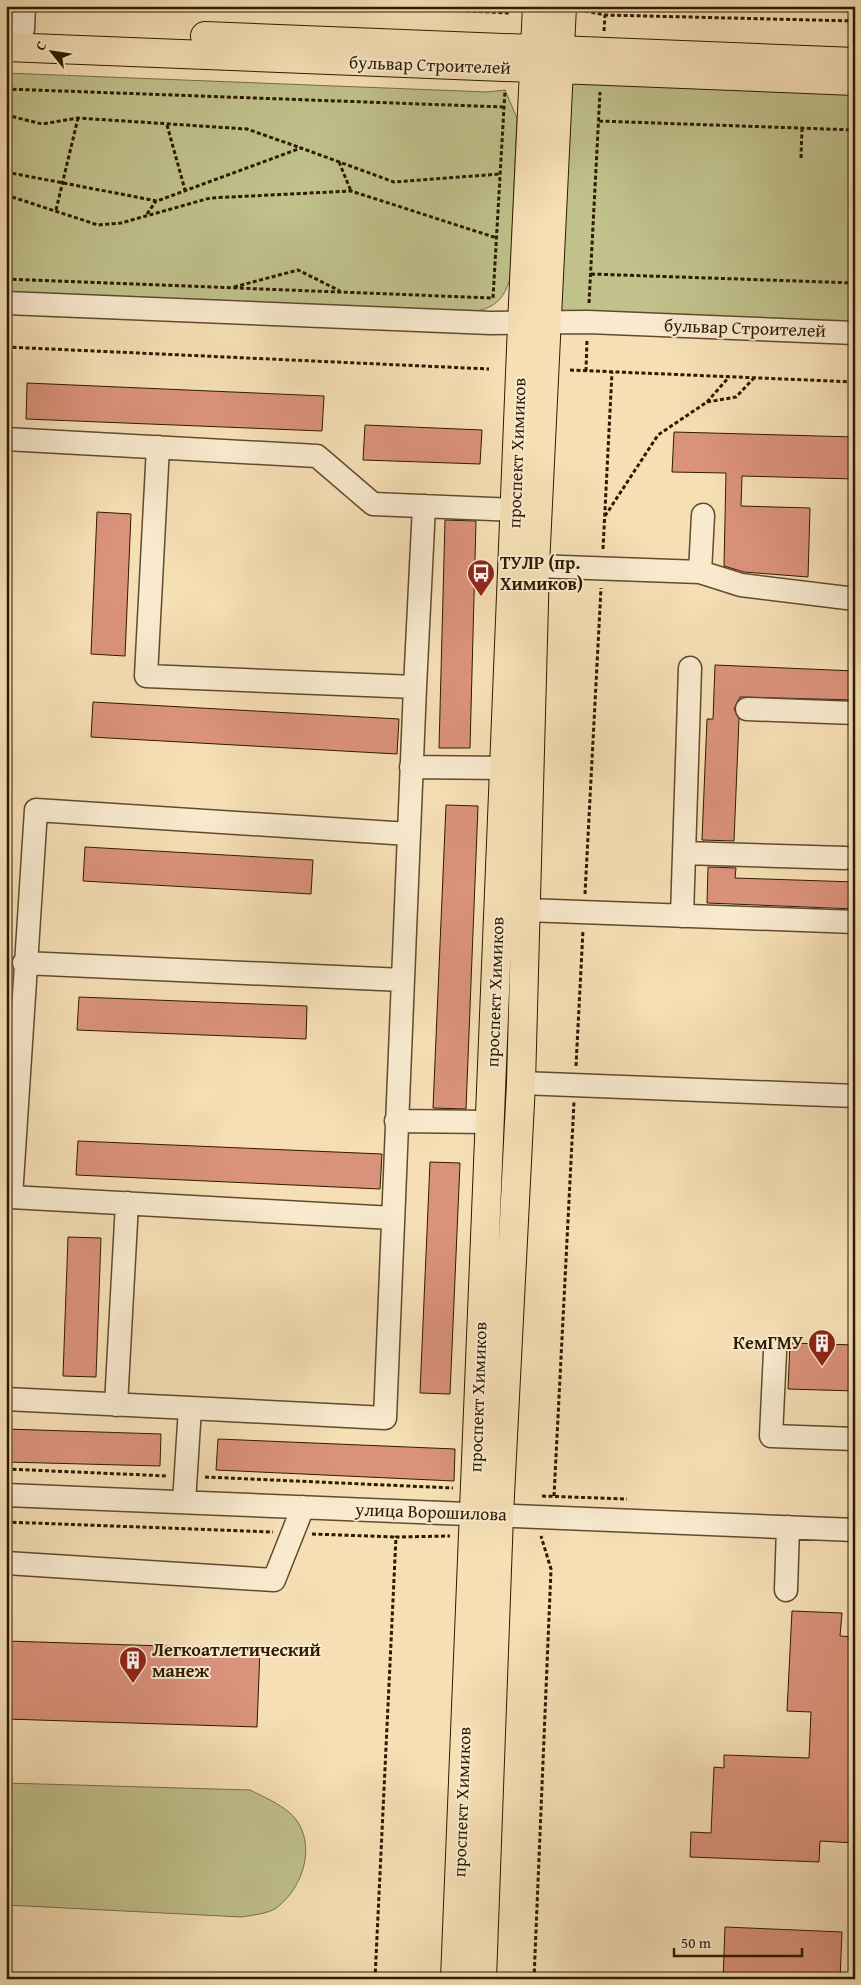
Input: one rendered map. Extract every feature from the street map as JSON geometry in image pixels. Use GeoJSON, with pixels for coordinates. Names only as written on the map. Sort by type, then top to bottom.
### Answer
{"type":"FeatureCollection","features":[{"type":"Feature","properties":{"kind":"main road","name":"проспект Химиков"},"geometry":{"type":"LineString","coordinates":[[537,6],[547,59]]}},
{"type":"Feature","properties":{"kind":"main road","name":"проспект Химиков"},"geometry":{"type":"LineString","coordinates":[[482,1979],[489,1122],[515,510],[534,324],[547,59],[562,6]]}},
{"type":"Feature","properties":{"kind":"main road","name":"бульвар Строителей"},"geometry":{"type":"LineString","coordinates":[[15,28],[547,59],[855,62]]}},
{"type":"Feature","properties":{"kind":"main road","name":"бульвар Строителей"},"geometry":{"type":"LineString","coordinates":[[602,61],[855,82]]}},
{"type":"Feature","properties":{"kind":"main road","name":"проспект Химиков"},"geometry":{"type":"LineString","coordinates":[[455,1979],[486,1514],[521,1083],[535,566],[534,324]]}},
{"type":"Feature","properties":{"kind":"street","name":"бульвар Строителей"},"geometry":{"type":"LineString","coordinates":[[6,303],[534,324],[588,322],[855,333]]}},
{"type":"Feature","properties":{"kind":"street"},"geometry":{"type":"LineString","coordinates":[[6,303],[6,312]]}},
{"type":"Feature","properties":{"kind":"street"},"geometry":{"type":"LineString","coordinates":[[6,439],[317,456],[373,504],[515,510]]}},
{"type":"Feature","properties":{"kind":"street"},"geometry":{"type":"LineString","coordinates":[[158,447],[146,676],[415,688]]}},
{"type":"Feature","properties":{"kind":"street"},"geometry":{"type":"LineString","coordinates":[[6,1399],[385,1418],[411,766],[424,506]]}},
{"type":"Feature","properties":{"kind":"street"},"geometry":{"type":"LineString","coordinates":[[700,572],[703,515]]}},
{"type":"Feature","properties":{"kind":"street"},"geometry":{"type":"LineString","coordinates":[[535,566],[700,572],[742,585],[855,599]]}},
{"type":"Feature","properties":{"kind":"street"},"geometry":{"type":"LineString","coordinates":[[682,916],[690,668]]}},
{"type":"Feature","properties":{"kind":"street"},"geometry":{"type":"LineString","coordinates":[[747,708],[855,713]]}},
{"type":"Feature","properties":{"kind":"street"},"geometry":{"type":"LineString","coordinates":[[411,766],[504,768]]}},
{"type":"Feature","properties":{"kind":"street"},"geometry":{"type":"LineString","coordinates":[[393,1218],[11,1197],[24,963],[36,810],[409,834]]}},
{"type":"Feature","properties":{"kind":"street"},"geometry":{"type":"LineString","coordinates":[[684,853],[845,858]]}},
{"type":"Feature","properties":{"kind":"street"},"geometry":{"type":"LineString","coordinates":[[526,910],[855,922]]}},
{"type":"Feature","properties":{"kind":"street"},"geometry":{"type":"LineString","coordinates":[[24,963],[403,980]]}},
{"type":"Feature","properties":{"kind":"street"},"geometry":{"type":"LineString","coordinates":[[521,1083],[855,1096]]}},
{"type":"Feature","properties":{"kind":"street"},"geometry":{"type":"LineString","coordinates":[[396,1120],[489,1122]]}},
{"type":"Feature","properties":{"kind":"street"},"geometry":{"type":"LineString","coordinates":[[116,1405],[127,1204]]}},
{"type":"Feature","properties":{"kind":"street"},"geometry":{"type":"LineString","coordinates":[[775,1352],[771,1436],[855,1439]]}},
{"type":"Feature","properties":{"kind":"street"},"geometry":{"type":"LineString","coordinates":[[184,1502],[190,1408]]}},
{"type":"Feature","properties":{"kind":"street","name":"улица Ворошилова"},"geometry":{"type":"LineString","coordinates":[[6,1495],[855,1530]]}},
{"type":"Feature","properties":{"kind":"street"},"geometry":{"type":"LineString","coordinates":[[6,1563],[274,1580],[302,1507]]}},
{"type":"Feature","properties":{"kind":"street"},"geometry":{"type":"LineString","coordinates":[[786,1590],[788,1527]]}},
{"type":"Feature","properties":{"kind":"path"},"geometry":{"type":"LineString","coordinates":[[362,6],[510,13]]}},
{"type":"Feature","properties":{"kind":"path"},"geometry":{"type":"LineString","coordinates":[[590,6],[585,11],[605,15],[855,21]]}},
{"type":"Feature","properties":{"kind":"path"},"geometry":{"type":"LineString","coordinates":[[586,371],[605,15]]}},
{"type":"Feature","properties":{"kind":"path"},"geometry":{"type":"LineString","coordinates":[[6,89],[504,107]]}},
{"type":"Feature","properties":{"kind":"path"},"geometry":{"type":"LineString","coordinates":[[6,244],[7,279],[493,298],[504,90]]}},
{"type":"Feature","properties":{"kind":"path"},"geometry":{"type":"LineString","coordinates":[[6,115],[42,124],[78,118],[247,129],[394,182],[500,174]]}},
{"type":"Feature","properties":{"kind":"path"},"geometry":{"type":"LineString","coordinates":[[56,210],[78,118]]}},
{"type":"Feature","properties":{"kind":"path"},"geometry":{"type":"LineString","coordinates":[[599,121],[855,130]]}},
{"type":"Feature","properties":{"kind":"path"},"geometry":{"type":"LineString","coordinates":[[167,125],[185,190]]}},
{"type":"Feature","properties":{"kind":"path"},"geometry":{"type":"LineString","coordinates":[[801,158],[802,128]]}},
{"type":"Feature","properties":{"kind":"path"},"geometry":{"type":"LineString","coordinates":[[146,215],[157,201],[301,148]]}},
{"type":"Feature","properties":{"kind":"path"},"geometry":{"type":"LineString","coordinates":[[339,162],[351,191]]}},
{"type":"Feature","properties":{"kind":"path"},"geometry":{"type":"LineString","coordinates":[[6,172],[157,201]]}},
{"type":"Feature","properties":{"kind":"path"},"geometry":{"type":"LineString","coordinates":[[6,195],[98,225],[121,223],[210,198],[351,191],[497,238]]}},
{"type":"Feature","properties":{"kind":"path"},"geometry":{"type":"LineString","coordinates":[[231,288],[298,270],[343,292]]}},
{"type":"Feature","properties":{"kind":"path"},"geometry":{"type":"LineString","coordinates":[[591,274],[855,283]]}},
{"type":"Feature","properties":{"kind":"path"},"geometry":{"type":"LineString","coordinates":[[6,347],[489,369]]}},
{"type":"Feature","properties":{"kind":"path"},"geometry":{"type":"LineString","coordinates":[[570,370],[855,382]]}},
{"type":"Feature","properties":{"kind":"path"},"geometry":{"type":"LineString","coordinates":[[554,1496],[612,372]]}},
{"type":"Feature","properties":{"kind":"path"},"geometry":{"type":"LineString","coordinates":[[604,516],[658,435],[707,402],[729,377]]}},
{"type":"Feature","properties":{"kind":"path"},"geometry":{"type":"LineString","coordinates":[[707,402],[736,397],[754,378]]}},
{"type":"Feature","properties":{"kind":"path"},"geometry":{"type":"LineString","coordinates":[[6,1469],[459,1488]]}},
{"type":"Feature","properties":{"kind":"path"},"geometry":{"type":"LineString","coordinates":[[6,1522],[396,1537],[450,1536]]}},
{"type":"Feature","properties":{"kind":"path"},"geometry":{"type":"LineString","coordinates":[[534,1979],[551,1569],[541,1536]]}},
{"type":"Feature","properties":{"kind":"path"},"geometry":{"type":"LineString","coordinates":[[375,1979],[396,1537]]}},
{"type":"Feature","properties":{"kind":"green space"},"geometry":{"type":"Polygon","coordinates":[[[559,69],[855,81],[855,333],[547,324],[559,69]]]}},
{"type":"Feature","properties":{"kind":"green space"},"geometry":{"type":"Polygon","coordinates":[[[6,73],[487,92],[505,90],[517,118],[510,279],[507,287],[496,303],[485,309],[471,312],[6,293],[6,73]]]}},
{"type":"Feature","properties":{"kind":"green space"},"geometry":{"type":"Polygon","coordinates":[[[6,1783],[250,1790],[285,1809],[299,1824],[304,1836],[306,1850],[304,1863],[294,1889],[276,1908],[264,1913],[242,1917],[6,1905],[6,1783]]]}},
{"type":"Feature","properties":{"kind":"building"},"geometry":{"type":"Polygon","coordinates":[[[27,383],[324,396],[322,431],[26,419],[27,383]]]}},
{"type":"Feature","properties":{"kind":"building"},"geometry":{"type":"Polygon","coordinates":[[[365,425],[482,430],[480,464],[363,460],[365,425]]]}},
{"type":"Feature","properties":{"kind":"building"},"geometry":{"type":"Polygon","coordinates":[[[674,432],[855,437],[855,479],[742,476],[741,506],[810,508],[808,577],[744,572],[724,566],[726,473],[672,472],[674,432]]]}},
{"type":"Feature","properties":{"kind":"building"},"geometry":{"type":"Polygon","coordinates":[[[97,512],[131,514],[125,656],[91,654],[97,512]]]}},
{"type":"Feature","properties":{"kind":"building"},"geometry":{"type":"Polygon","coordinates":[[[445,520],[476,521],[470,748],[439,748],[445,520]]]}},
{"type":"Feature","properties":{"kind":"building"},"geometry":{"type":"Polygon","coordinates":[[[715,665],[855,671],[855,700],[740,697],[734,709],[739,719],[734,841],[702,840],[707,719],[713,719],[715,665]]]}},
{"type":"Feature","properties":{"kind":"building"},"geometry":{"type":"Polygon","coordinates":[[[93,702],[399,719],[397,754],[91,737],[93,702]]]}},
{"type":"Feature","properties":{"kind":"building"},"geometry":{"type":"Polygon","coordinates":[[[446,805],[478,806],[466,1109],[433,1108],[446,805]]]}},
{"type":"Feature","properties":{"kind":"building"},"geometry":{"type":"Polygon","coordinates":[[[85,847],[313,860],[311,894],[83,881],[85,847]]]}},
{"type":"Feature","properties":{"kind":"building"},"geometry":{"type":"Polygon","coordinates":[[[708,867],[736,868],[735,878],[855,882],[855,909],[707,903],[708,867]]]}},
{"type":"Feature","properties":{"kind":"building"},"geometry":{"type":"Polygon","coordinates":[[[79,997],[307,1006],[306,1039],[77,1030],[79,997]]]}},
{"type":"Feature","properties":{"kind":"building"},"geometry":{"type":"Polygon","coordinates":[[[78,1141],[382,1154],[380,1189],[76,1175],[78,1141]]]}},
{"type":"Feature","properties":{"kind":"building"},"geometry":{"type":"Polygon","coordinates":[[[430,1162],[460,1163],[450,1394],[420,1393],[430,1162]]]}},
{"type":"Feature","properties":{"kind":"building"},"geometry":{"type":"Polygon","coordinates":[[[68,1237],[101,1238],[96,1377],[63,1376],[68,1237]]]}},
{"type":"Feature","properties":{"kind":"building","name":"КемГМУ"},"geometry":{"type":"Polygon","coordinates":[[[790,1343],[855,1345],[855,1391],[788,1389],[790,1343]]]}},
{"type":"Feature","properties":{"kind":"building"},"geometry":{"type":"Polygon","coordinates":[[[6,1429],[161,1434],[160,1466],[6,1462],[6,1429]]]}},
{"type":"Feature","properties":{"kind":"building"},"geometry":{"type":"Polygon","coordinates":[[[218,1439],[455,1449],[454,1481],[216,1470],[218,1439]]]}},
{"type":"Feature","properties":{"kind":"building"},"geometry":{"type":"Polygon","coordinates":[[[792,1611],[842,1613],[840,1636],[855,1637],[855,1843],[820,1841],[819,1862],[690,1857],[691,1832],[711,1833],[714,1767],[724,1768],[724,1755],[809,1758],[811,1712],[787,1711],[792,1611]]]}},
{"type":"Feature","properties":{"kind":"building","name":"Легкоатлетический манеж"},"geometry":{"type":"Polygon","coordinates":[[[6,1641],[260,1649],[257,1727],[6,1719],[6,1641]]]}},
{"type":"Feature","properties":{"kind":"building"},"geometry":{"type":"Polygon","coordinates":[[[725,1927],[842,1932],[840,1979],[723,1979],[725,1927]]]}},
{"type":"Feature","properties":{"kind":"place","name":"ТУЛР (пр. Химиков)"},"geometry":{"type":"Point","coordinates":[481,597]}},
{"type":"Feature","properties":{"kind":"place","name":"КемГМУ"},"geometry":{"type":"Point","coordinates":[822,1367]}},
{"type":"Feature","properties":{"kind":"place","name":"Легкоатлетический манеж"},"geometry":{"type":"Point","coordinates":[133,1684]}}]}
